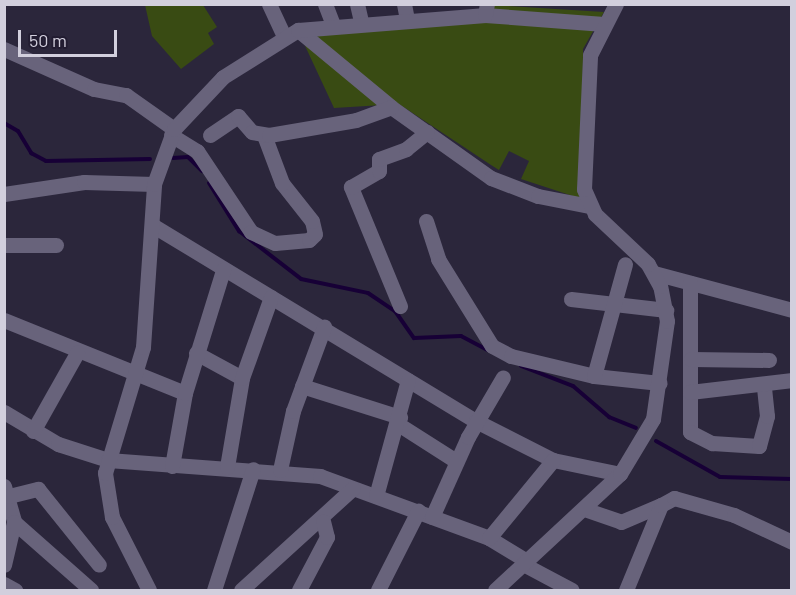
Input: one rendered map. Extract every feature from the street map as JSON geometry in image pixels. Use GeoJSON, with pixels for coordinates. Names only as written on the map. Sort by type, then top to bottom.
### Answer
{"type":"FeatureCollection","features":[{"type":"Feature","properties":{"kind":"street"},"geometry":{"type":"LineString","coordinates":[[269,4],[291,33],[390,107],[513,188],[590,206]]}},
{"type":"Feature","properties":{"kind":"street"},"geometry":{"type":"LineString","coordinates":[[324,4],[333,26]]}},
{"type":"Feature","properties":{"kind":"street"},"geometry":{"type":"LineString","coordinates":[[357,4],[361,22]]}},
{"type":"Feature","properties":{"kind":"street"},"geometry":{"type":"LineString","coordinates":[[404,4],[406,20]]}},
{"type":"Feature","properties":{"kind":"street"},"geometry":{"type":"LineString","coordinates":[[495,591],[620,474],[653,419],[660,383],[666,310],[654,273],[590,206],[584,189],[590,55],[616,4]]}},
{"type":"Feature","properties":{"kind":"street"},"geometry":{"type":"LineString","coordinates":[[148,591],[112,517],[105,492],[108,460],[138,376],[154,184],[173,132],[223,77],[291,33],[361,22],[406,20],[486,10],[604,24]]}},
{"type":"Feature","properties":{"kind":"street"},"geometry":{"type":"LineString","coordinates":[[4,49],[94,89],[126,95],[197,151],[251,232],[275,243],[309,240],[315,234],[312,221],[276,174],[264,135]]}},
{"type":"Feature","properties":{"kind":"street"},"geometry":{"type":"LineString","coordinates":[[210,135],[240,116],[252,132],[264,135],[322,127],[390,107]]}},
{"type":"Feature","properties":{"kind":"street"},"geometry":{"type":"LineString","coordinates":[[400,306],[351,187],[379,171],[379,159],[406,149],[427,132]]}},
{"type":"Feature","properties":{"kind":"street"},"geometry":{"type":"LineString","coordinates":[[4,194],[84,182],[154,184]]}},
{"type":"Feature","properties":{"kind":"street"},"geometry":{"type":"LineString","coordinates":[[426,221],[438,259],[492,346],[511,356],[594,376],[660,383]]}},
{"type":"Feature","properties":{"kind":"street"},"geometry":{"type":"LineString","coordinates":[[152,225],[476,421],[553,460],[620,474]]}},
{"type":"Feature","properties":{"kind":"street"},"geometry":{"type":"LineString","coordinates":[[4,246],[56,245]]}},
{"type":"Feature","properties":{"kind":"street"},"geometry":{"type":"LineString","coordinates":[[594,376],[625,264]]}},
{"type":"Feature","properties":{"kind":"street"},"geometry":{"type":"LineString","coordinates":[[172,466],[184,393],[223,270]]}},
{"type":"Feature","properties":{"kind":"street"},"geometry":{"type":"LineString","coordinates":[[654,273],[792,310]]}},
{"type":"Feature","properties":{"kind":"street"},"geometry":{"type":"LineString","coordinates":[[690,282],[690,392],[693,437],[759,446],[767,416],[764,386]]}},
{"type":"Feature","properties":{"kind":"street"},"geometry":{"type":"LineString","coordinates":[[227,467],[242,378],[271,297]]}},
{"type":"Feature","properties":{"kind":"street"},"geometry":{"type":"LineString","coordinates":[[571,299],[612,307],[666,310]]}},
{"type":"Feature","properties":{"kind":"street"},"geometry":{"type":"LineString","coordinates":[[4,320],[77,353],[184,393]]}},
{"type":"Feature","properties":{"kind":"street"},"geometry":{"type":"LineString","coordinates":[[280,470],[302,386],[324,327]]}},
{"type":"Feature","properties":{"kind":"street"},"geometry":{"type":"LineString","coordinates":[[33,431],[77,353]]}},
{"type":"Feature","properties":{"kind":"street"},"geometry":{"type":"LineString","coordinates":[[196,353],[242,378]]}},
{"type":"Feature","properties":{"kind":"street"},"geometry":{"type":"LineString","coordinates":[[691,359],[769,360]]}},
{"type":"Feature","properties":{"kind":"street"},"geometry":{"type":"LineString","coordinates":[[378,591],[503,377]]}},
{"type":"Feature","properties":{"kind":"street"},"geometry":{"type":"LineString","coordinates":[[376,496],[399,420],[408,380]]}},
{"type":"Feature","properties":{"kind":"street"},"geometry":{"type":"LineString","coordinates":[[690,392],[764,386],[792,380]]}},
{"type":"Feature","properties":{"kind":"street"},"geometry":{"type":"LineString","coordinates":[[302,386],[399,420],[456,461]]}},
{"type":"Feature","properties":{"kind":"street"},"geometry":{"type":"LineString","coordinates":[[4,412],[33,431],[108,460],[172,466],[280,470],[353,488],[489,538],[572,591]]}},
{"type":"Feature","properties":{"kind":"street"},"geometry":{"type":"LineString","coordinates":[[489,538],[553,460]]}},
{"type":"Feature","properties":{"kind":"street"},"geometry":{"type":"LineString","coordinates":[[214,591],[253,469]]}},
{"type":"Feature","properties":{"kind":"street"},"geometry":{"type":"LineString","coordinates":[[241,591],[323,522],[353,488]]}},
{"type":"Feature","properties":{"kind":"street"},"geometry":{"type":"LineString","coordinates":[[4,565],[14,522],[7,491],[38,489],[99,565]]}},
{"type":"Feature","properties":{"kind":"street"},"geometry":{"type":"LineString","coordinates":[[584,509],[621,522],[674,498],[708,506],[792,542]]}},
{"type":"Feature","properties":{"kind":"street"},"geometry":{"type":"LineString","coordinates":[[626,591],[661,505]]}},
{"type":"Feature","properties":{"kind":"street"},"geometry":{"type":"LineString","coordinates":[[14,522],[91,591]]}},
{"type":"Feature","properties":{"kind":"street"},"geometry":{"type":"LineString","coordinates":[[299,591],[327,537],[323,522]]}},
{"type":"Feature","properties":{"kind":"street"},"geometry":{"type":"LineString","coordinates":[[4,585],[15,591]]}},
{"type":"Feature","properties":{"kind":"green space"},"geometry":{"type":"Polygon","coordinates":[[[145,5],[203,5],[217,27],[208,33],[214,44],[181,69],[152,36],[145,5]]]}},
{"type":"Feature","properties":{"kind":"green space"},"geometry":{"type":"Polygon","coordinates":[[[493,5],[604,12],[583,49],[582,199],[521,179],[529,161],[509,151],[499,170],[399,104],[334,108],[300,35],[464,16],[493,5]]]}},
{"type":"Feature","properties":{"kind":"waterway"},"geometry":{"type":"LineString","coordinates":[[4,123],[18,131],[31,153],[46,161],[150,159]]}},
{"type":"Feature","properties":{"kind":"waterway"},"geometry":{"type":"LineString","coordinates":[[173,158],[188,157],[202,171]]}},
{"type":"Feature","properties":{"kind":"waterway"},"geometry":{"type":"LineString","coordinates":[[209,183],[239,231],[301,279],[368,293],[395,311],[414,338],[461,336],[487,350]]}},
{"type":"Feature","properties":{"kind":"waterway"},"geometry":{"type":"LineString","coordinates":[[521,366],[573,386],[609,417],[636,428]]}},
{"type":"Feature","properties":{"kind":"waterway"},"geometry":{"type":"LineString","coordinates":[[656,441],[720,477],[792,479]]}}]}
